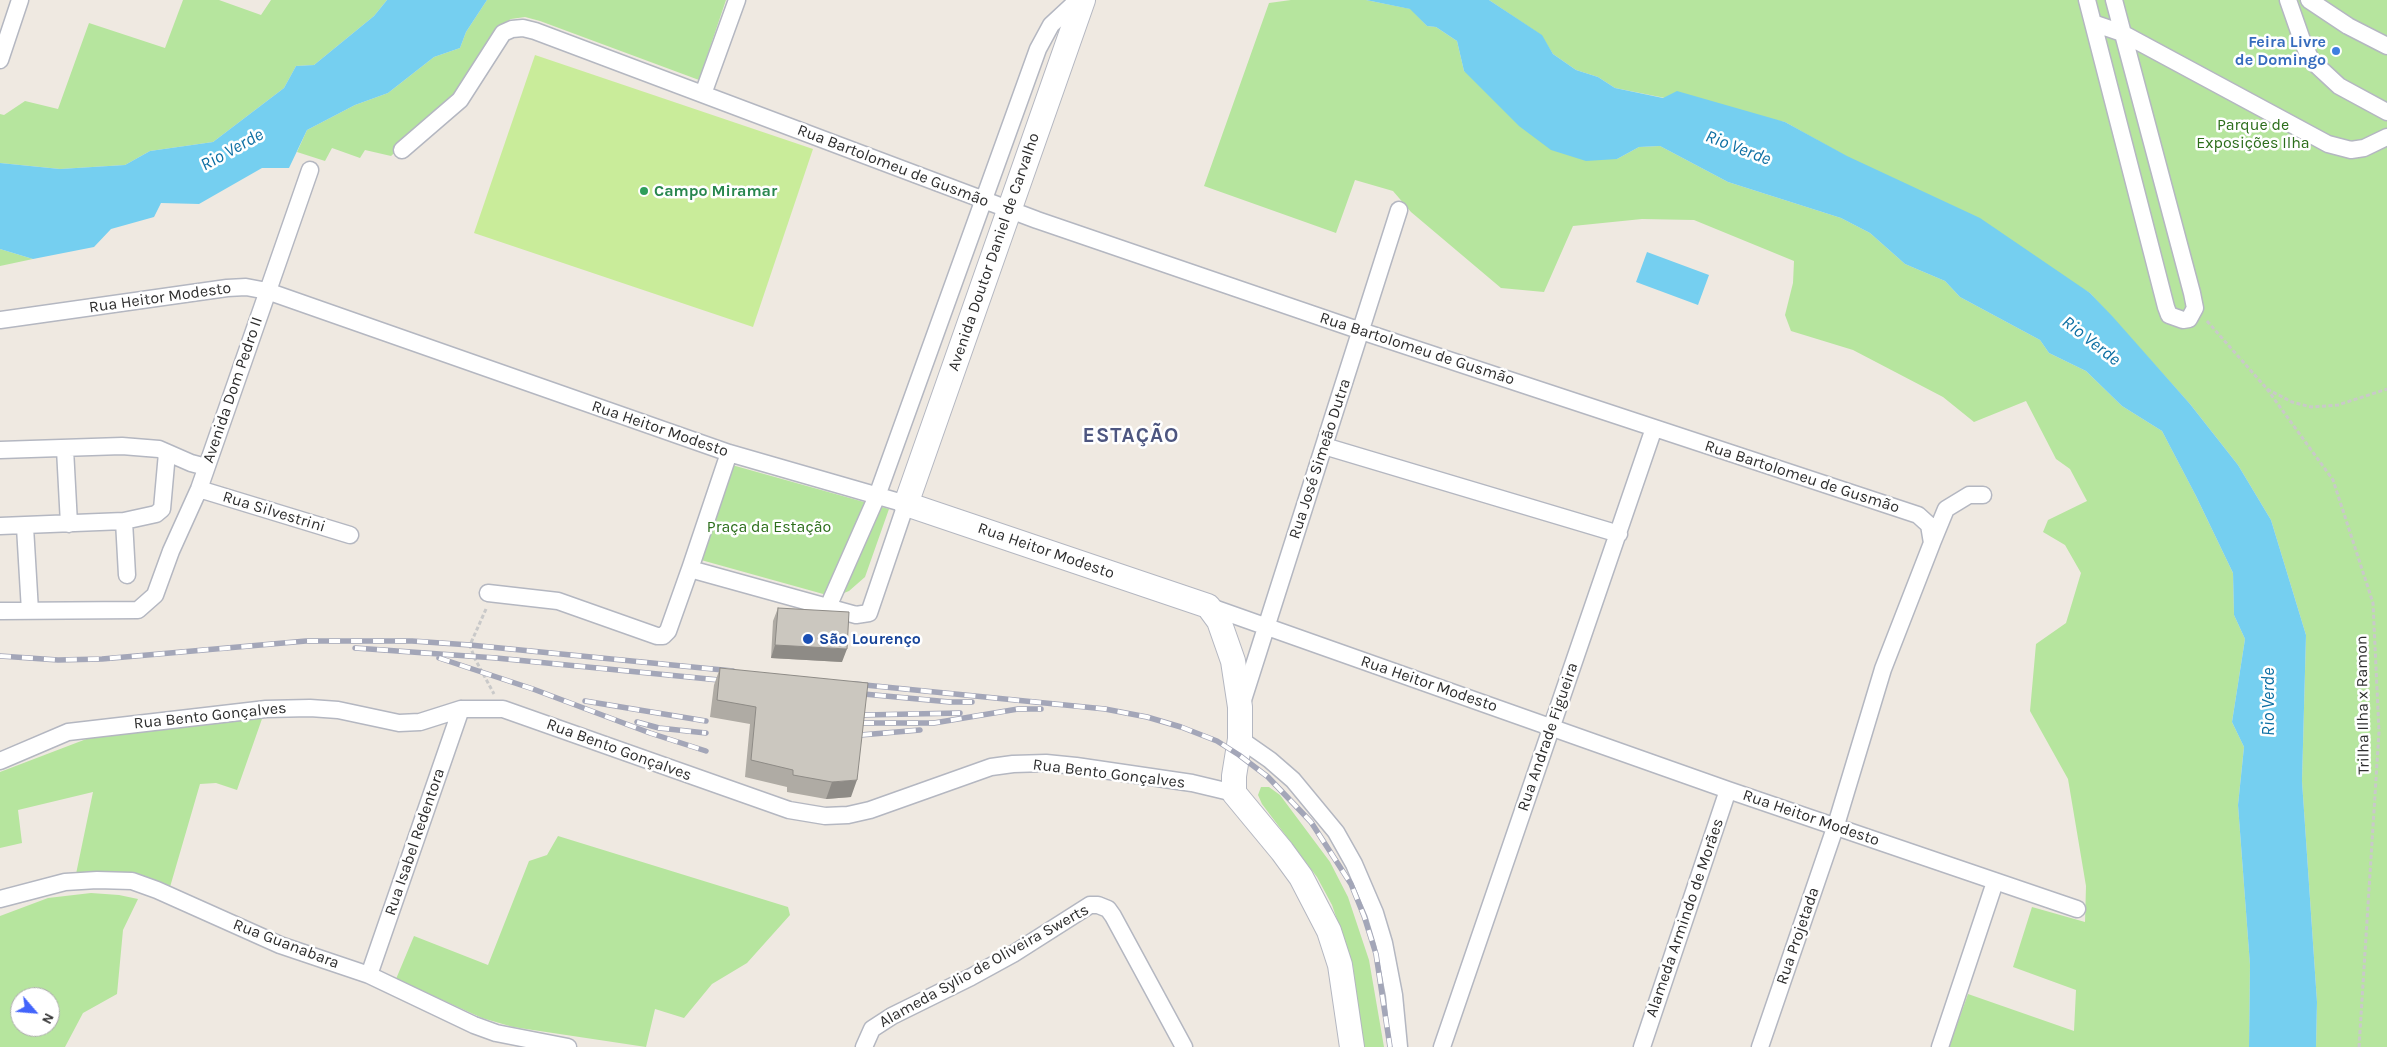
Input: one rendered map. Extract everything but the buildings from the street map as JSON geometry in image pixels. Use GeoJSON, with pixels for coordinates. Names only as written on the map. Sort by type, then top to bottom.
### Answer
{"type":"FeatureCollection","features":[{"type":"Feature","properties":{"kind":"main road","name":"Avenida Doutor Daniel de Carvalho"},"geometry":{"type":"LineString","coordinates":[[906,504],[1084,0]]}},
{"type":"Feature","properties":{"kind":"main road","name":"Rua Heitor Modesto"},"geometry":{"type":"LineString","coordinates":[[906,504],[1208,606]]}},
{"type":"Feature","properties":{"kind":"main road","name":"Rua José Simeão Dutra"},"geometry":{"type":"LineString","coordinates":[[1208,606],[1219,621],[1233,661],[1240,708],[1240,740],[1234,776],[1234,793]]}},
{"type":"Feature","properties":{"kind":"main road"},"geometry":{"type":"LineString","coordinates":[[1234,793],[1301,877],[1329,932],[1340,965],[1352,1047]]}},
{"type":"Feature","properties":{"kind":"street"},"geometry":{"type":"LineString","coordinates":[[0,60],[20,0]]}},
{"type":"Feature","properties":{"kind":"street"},"geometry":{"type":"LineString","coordinates":[[703,94],[737,0]]}},
{"type":"Feature","properties":{"kind":"street"},"geometry":{"type":"LineString","coordinates":[[828,607],[877,496],[1038,49],[1051,25],[1078,0]]}},
{"type":"Feature","properties":{"kind":"street"},"geometry":{"type":"LineString","coordinates":[[2087,0],[2166,307],[2169,315],[2183,320],[2189,319],[2195,308],[2114,0]]}},
{"type":"Feature","properties":{"kind":"street"},"geometry":{"type":"LineString","coordinates":[[2288,0],[2303,43],[2311,60],[2318,68],[2339,86],[2387,112]]}},
{"type":"Feature","properties":{"kind":"street"},"geometry":{"type":"LineString","coordinates":[[2309,0],[2348,26],[2387,46]]}},
{"type":"Feature","properties":{"kind":"street"},"geometry":{"type":"LineString","coordinates":[[2093,23],[2122,33],[2334,146],[2351,150],[2364,148],[2387,137]]}},
{"type":"Feature","properties":{"kind":"street","name":"Rua Bartolomeu de Gusmão"},"geometry":{"type":"LineString","coordinates":[[402,150],[460,100],[502,33],[522,28],[535,30],[1009,209],[1360,331],[1918,515],[1929,525],[1932,543]]}},
{"type":"Feature","properties":{"kind":"street","name":"Avenida Dom Pedro II"},"geometry":{"type":"LineString","coordinates":[[0,612],[138,610],[155,595],[170,551],[206,467],[310,170]]}},
{"type":"Feature","properties":{"kind":"street","name":"Rua José Simeão Dutra"},"geometry":{"type":"LineString","coordinates":[[1240,708],[1399,210]]}},
{"type":"Feature","properties":{"kind":"street","name":"Rua Heitor Modesto"},"geometry":{"type":"LineString","coordinates":[[0,320],[227,288],[246,287],[267,291],[729,453],[906,504]]}},
{"type":"Feature","properties":{"kind":"street","name":"Rua Andrade Figueira"},"geometry":{"type":"LineString","coordinates":[[1442,1047],[1654,428]]}},
{"type":"Feature","properties":{"kind":"street"},"geometry":{"type":"LineString","coordinates":[[0,450],[122,446],[159,449],[206,467]]}},
{"type":"Feature","properties":{"kind":"street"},"geometry":{"type":"LineString","coordinates":[[1324,446],[1619,534]]}},
{"type":"Feature","properties":{"kind":"street"},"geometry":{"type":"LineString","coordinates":[[65,449],[69,524]]}},
{"type":"Feature","properties":{"kind":"street"},"geometry":{"type":"LineString","coordinates":[[0,526],[24,527],[124,521],[156,514],[162,509],[167,453]]}},
{"type":"Feature","properties":{"kind":"street"},"geometry":{"type":"LineString","coordinates":[[488,594],[558,601],[657,636],[663,636],[668,631],[729,453]]}},
{"type":"Feature","properties":{"kind":"street","name":"Rua Silvestrini"},"geometry":{"type":"LineString","coordinates":[[198,488],[350,535]]}},
{"type":"Feature","properties":{"kind":"street"},"geometry":{"type":"LineString","coordinates":[[1836,825],[1883,669],[1946,509],[1969,495],[1983,495]]}},
{"type":"Feature","properties":{"kind":"street"},"geometry":{"type":"LineString","coordinates":[[690,569],[856,615],[870,612],[906,504]]}},
{"type":"Feature","properties":{"kind":"street"},"geometry":{"type":"LineString","coordinates":[[124,521],[127,575]]}},
{"type":"Feature","properties":{"kind":"street"},"geometry":{"type":"LineString","coordinates":[[24,527],[30,611]]}},
{"type":"Feature","properties":{"kind":"street","name":"Rua Heitor Modesto"},"geometry":{"type":"LineString","coordinates":[[1208,606],[1728,790],[1836,825],[2077,909]]}},
{"type":"Feature","properties":{"kind":"street","name":"Rua Bento Gonçalves"},"geometry":{"type":"LineString","coordinates":[[0,761],[68,732],[266,709],[310,708],[338,710],[399,722],[420,722],[461,709],[503,708],[789,810],[825,816],[848,815],[870,810],[991,767],[1013,764],[1046,763],[1076,766],[1192,783],[1234,793]]}},
{"type":"Feature","properties":{"kind":"street","name":"Rua Isabel Redentora"},"geometry":{"type":"LineString","coordinates":[[369,976],[461,709]]}},
{"type":"Feature","properties":{"kind":"street"},"geometry":{"type":"LineString","coordinates":[[1240,740],[1270,760],[1293,780],[1336,832],[1354,864],[1375,913],[1384,943],[1394,995],[1399,1047]]}},
{"type":"Feature","properties":{"kind":"street","name":"Alameda Armindo de Morães"},"geometry":{"type":"LineString","coordinates":[[1642,1047],[1728,790]]}},
{"type":"Feature","properties":{"kind":"street","name":"Rua Projetada"},"geometry":{"type":"LineString","coordinates":[[1760,1047],[1836,825]]}},
{"type":"Feature","properties":{"kind":"street","name":"Rua Guanabara"},"geometry":{"type":"LineString","coordinates":[[0,899],[31,889],[65,882],[97,880],[132,881],[157,890],[280,945],[369,976],[474,1025],[496,1033],[568,1047]]}},
{"type":"Feature","properties":{"kind":"street"},"geometry":{"type":"LineString","coordinates":[[1940,1047],[1995,882]]}},
{"type":"Feature","properties":{"kind":"street","name":"Alameda Sylio de Oliveira Swerts"},"geometry":{"type":"LineString","coordinates":[[864,1047],[872,1029],[892,1016],[971,978],[1090,905],[1098,905],[1108,909],[1113,916],[1184,1047]]}},
{"type":"Feature","properties":{"kind":"path","name":"Trilha Ilha x Ramon"},"geometry":{"type":"LineString","coordinates":[[2195,308],[2267,390],[2333,480],[2373,603],[2379,732],[2359,1047]]}},
{"type":"Feature","properties":{"kind":"path"},"geometry":{"type":"LineString","coordinates":[[2267,390],[2292,402],[2311,407],[2338,405],[2387,390]]}},
{"type":"Feature","properties":{"kind":"path"},"geometry":{"type":"LineString","coordinates":[[488,594],[486,609],[470,645],[474,657],[503,708]]}},
{"type":"Feature","properties":{"kind":"green space"},"geometry":{"type":"Polygon","coordinates":[[[183,0],[219,0],[261,15],[271,0],[387,0],[374,16],[314,65],[296,66],[284,88],[213,142],[150,151],[125,165],[60,169],[0,163],[0,114],[4,115],[25,101],[58,109],[89,23],[165,48],[183,0]]]}},
{"type":"Feature","properties":{"kind":"green space"},"geometry":{"type":"Polygon","coordinates":[[[487,0],[726,0],[699,80],[540,21],[525,17],[511,19],[497,27],[455,97],[391,156],[365,150],[360,158],[332,148],[325,161],[297,152],[307,130],[355,105],[388,93],[434,57],[460,48],[466,32],[487,0]]]}},
{"type":"Feature","properties":{"kind":"green space"},"geometry":{"type":"Polygon","coordinates":[[[1291,0],[1366,0],[1411,9],[1427,26],[1436,27],[1457,41],[1464,71],[1617,159],[1639,147],[1660,146],[1728,182],[1841,218],[1870,233],[1905,264],[1945,281],[1960,297],[2040,340],[2049,353],[2086,371],[2122,406],[2162,431],[2233,573],[2234,615],[2245,639],[2232,722],[2244,747],[2238,805],[2250,965],[2249,1047],[1949,1047],[1968,994],[2074,1031],[2076,990],[2013,967],[2032,907],[2085,922],[2086,886],[2068,779],[2030,711],[2036,644],[2066,623],[2081,573],[2065,545],[2043,532],[2048,520],[2087,501],[2070,469],[2056,459],[2026,401],[1974,422],[1943,397],[1853,350],[1791,331],[1785,315],[1793,283],[1794,261],[1694,220],[1642,219],[1573,226],[1544,292],[1501,288],[1411,212],[1393,191],[1355,180],[1336,233],[1204,186],[1269,3],[1291,0]]]}},
{"type":"Feature","properties":{"kind":"green space","name":"Parque de Exposições Ilha"},"geometry":{"type":"Polygon","coordinates":[[[1489,0],[2387,0],[2387,1047],[2316,1047],[2317,1002],[2302,781],[2306,635],[2271,520],[2238,465],[2190,404],[2090,293],[1785,122],[1615,88],[1598,77],[1576,70],[1553,54],[1541,35],[1489,0]]]}},
{"type":"Feature","properties":{"kind":"green space","name":"Campo Miramar"},"geometry":{"type":"Polygon","coordinates":[[[535,55],[813,149],[753,327],[474,233],[535,55]]]}},
{"type":"Feature","properties":{"kind":"green space"},"geometry":{"type":"Polygon","coordinates":[[[0,249],[33,259],[0,266],[0,249]]]}},
{"type":"Feature","properties":{"kind":"green space","name":"Praça da Estação"},"geometry":{"type":"Polygon","coordinates":[[[732,465],[889,509],[865,577],[849,591],[834,597],[701,560],[732,465]]]}},
{"type":"Feature","properties":{"kind":"green space"},"geometry":{"type":"Polygon","coordinates":[[[263,716],[237,790],[216,783],[200,784],[170,887],[134,876],[76,874],[93,792],[18,810],[22,843],[0,848],[0,772],[89,738],[263,716]]]}},
{"type":"Feature","properties":{"kind":"green space"},"geometry":{"type":"Polygon","coordinates":[[[1261,787],[1269,787],[1280,795],[1330,862],[1348,897],[1369,960],[1384,1047],[1363,1047],[1353,966],[1332,905],[1317,877],[1262,804],[1258,795],[1261,787]]]}},
{"type":"Feature","properties":{"kind":"green space"},"geometry":{"type":"Polygon","coordinates":[[[558,836],[788,907],[790,915],[747,963],[712,984],[684,1018],[655,1009],[646,1047],[513,1027],[482,1018],[396,979],[414,936],[488,965],[529,861],[547,855],[558,836]]]}},
{"type":"Feature","properties":{"kind":"green space"},"geometry":{"type":"Polygon","coordinates":[[[91,893],[119,895],[138,899],[123,930],[117,994],[83,1013],[65,1047],[0,1047],[0,916],[48,898],[91,893]]]}},
{"type":"Feature","properties":{"kind":"water","name":"Rio Verde"},"geometry":{"type":"Polygon","coordinates":[[[387,0],[487,0],[466,32],[460,48],[434,57],[388,93],[355,105],[307,130],[289,168],[262,168],[199,204],[161,203],[154,217],[111,229],[94,247],[33,259],[0,249],[0,163],[60,169],[125,165],[150,151],[213,142],[284,88],[296,66],[314,65],[374,16],[387,0]]]}},
{"type":"Feature","properties":{"kind":"water","name":"Rio Verde"},"geometry":{"type":"Polygon","coordinates":[[[1366,0],[1489,0],[1542,35],[1553,54],[1576,70],[1598,77],[1615,88],[1663,98],[1677,91],[1785,122],[1847,156],[1980,218],[2090,293],[2113,317],[2190,404],[2238,465],[2271,520],[2306,635],[2302,781],[2317,1002],[2316,1047],[2249,1047],[2250,965],[2238,805],[2244,747],[2232,722],[2245,639],[2234,615],[2233,573],[2162,431],[2122,406],[2086,371],[2049,353],[2040,340],[1960,297],[1945,281],[1905,264],[1870,233],[1841,218],[1728,182],[1660,146],[1639,147],[1617,159],[1586,161],[1551,150],[1519,126],[1464,71],[1457,41],[1436,27],[1427,26],[1410,9],[1366,0]]]}},
{"type":"Feature","properties":{"kind":"water"},"geometry":{"type":"Polygon","coordinates":[[[1647,252],[1709,275],[1698,305],[1636,282],[1647,252]]]}},
{"type":"Feature","properties":{"kind":"railway"},"geometry":{"type":"LineString","coordinates":[[0,656],[58,660],[102,659],[306,641],[412,641],[733,671]]}},
{"type":"Feature","properties":{"kind":"railway"},"geometry":{"type":"LineString","coordinates":[[355,648],[496,658],[729,681]]}},
{"type":"Feature","properties":{"kind":"railway"},"geometry":{"type":"LineString","coordinates":[[439,658],[533,689],[650,733],[706,751]]}},
{"type":"Feature","properties":{"kind":"railway"},"geometry":{"type":"LineString","coordinates":[[855,684],[1105,709],[1147,717],[1181,727],[1217,741],[1239,755],[1268,777],[1311,822],[1351,884],[1376,954],[1390,1047]]}},
{"type":"Feature","properties":{"kind":"railway"},"geometry":{"type":"LineString","coordinates":[[853,693],[950,702],[972,702]]}},
{"type":"Feature","properties":{"kind":"railway"},"geometry":{"type":"LineString","coordinates":[[585,701],[706,721]]}},
{"type":"Feature","properties":{"kind":"railway"},"geometry":{"type":"LineString","coordinates":[[863,723],[934,723],[1018,709],[1041,709]]}},
{"type":"Feature","properties":{"kind":"railway"},"geometry":{"type":"LineString","coordinates":[[864,715],[960,713]]}},
{"type":"Feature","properties":{"kind":"railway"},"geometry":{"type":"LineString","coordinates":[[637,722],[659,728],[706,733]]}},
{"type":"Feature","properties":{"kind":"railway"},"geometry":{"type":"LineString","coordinates":[[861,735],[920,730]]}},
{"type":"Feature","properties":{"kind":"place","name":"Feira Livre de Domingo"},"geometry":{"type":"Point","coordinates":[2336,51]}},
{"type":"Feature","properties":{"kind":"place","name":"Campo Miramar"},"geometry":{"type":"Point","coordinates":[644,191]}},
{"type":"Feature","properties":{"kind":"place","name":"São Lourenço"},"geometry":{"type":"Point","coordinates":[808,639]}},
{"type":"Feature","properties":{"kind":"district","name":"ESTAÇÃO"},"geometry":{"type":"Point","coordinates":[1131,436]}}]}
